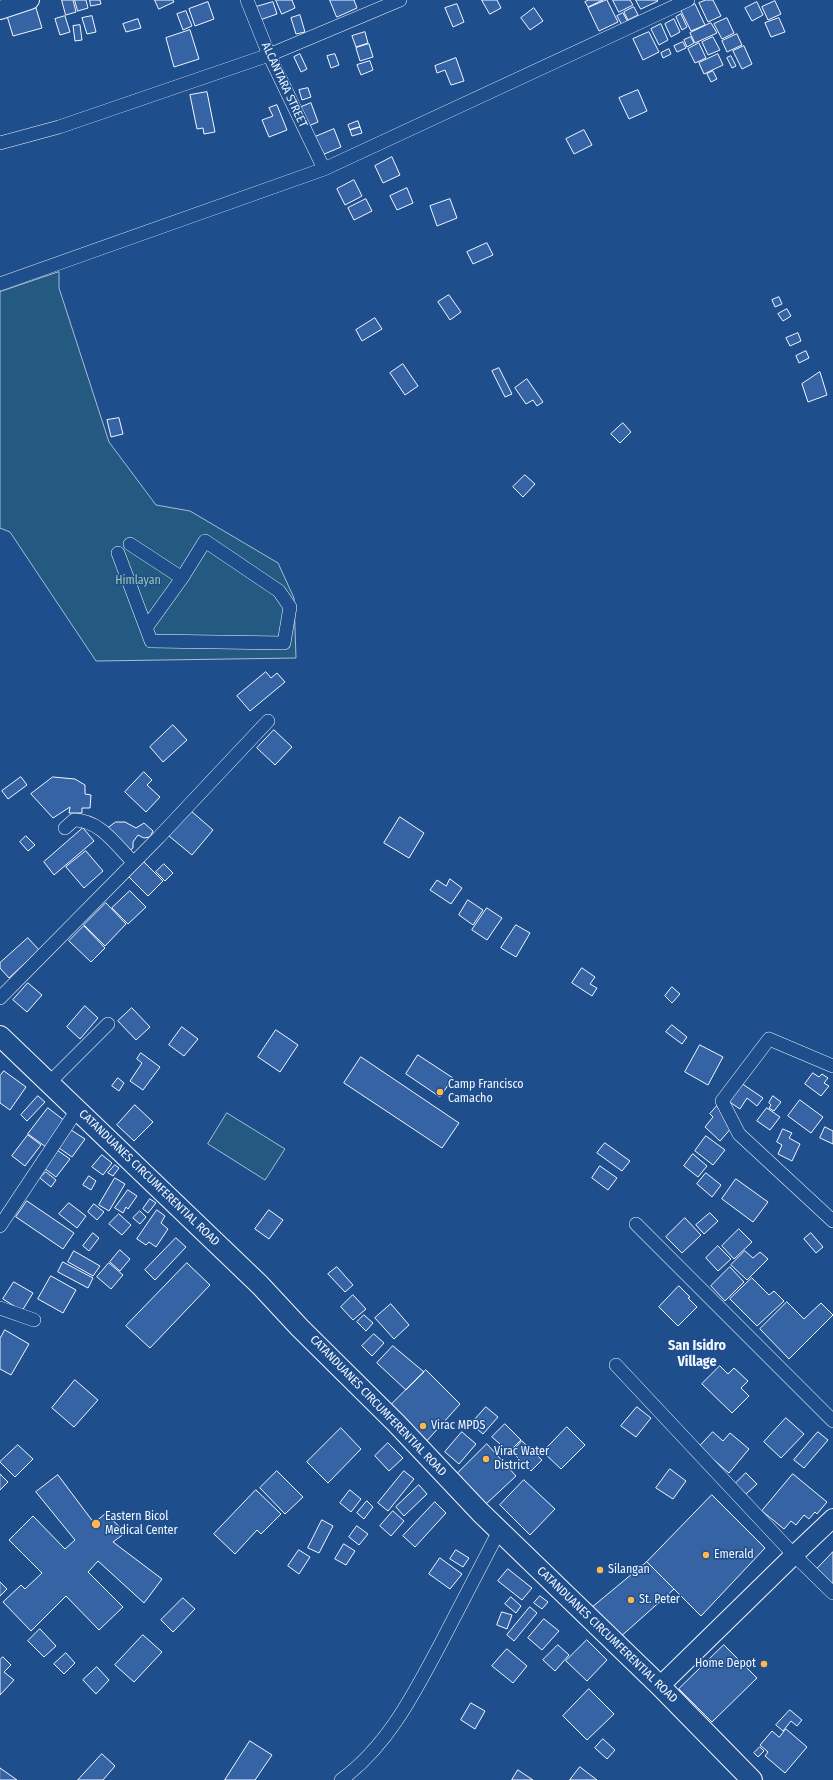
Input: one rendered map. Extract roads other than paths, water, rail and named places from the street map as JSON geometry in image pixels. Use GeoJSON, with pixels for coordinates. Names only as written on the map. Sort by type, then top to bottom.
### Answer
{"type":"FeatureCollection","features":[{"type":"Feature","properties":{"kind":"main road","name":"CATANDUANES CIRCUMFERENTIAL ROAD"},"geometry":{"type":"LineString","coordinates":[[0,1036],[260,1285],[300,1328],[396,1423],[499,1531],[660,1686],[752,1780]]}},
{"type":"Feature","properties":{"kind":"street"},"geometry":{"type":"LineString","coordinates":[[0,10],[30,0]]}},
{"type":"Feature","properties":{"kind":"street","name":"ALCANTARA STREET"},"geometry":{"type":"LineString","coordinates":[[247,0],[269,55],[324,169]]}},
{"type":"Feature","properties":{"kind":"street"},"geometry":{"type":"LineString","coordinates":[[0,143],[59,127],[269,55],[400,0]]}},
{"type":"Feature","properties":{"kind":"street"},"geometry":{"type":"LineString","coordinates":[[0,284],[324,169],[688,0]]}},
{"type":"Feature","properties":{"kind":"street"},"geometry":{"type":"LineString","coordinates":[[118,553],[146,628],[152,641],[284,643],[290,607],[279,591],[205,542],[182,578],[146,628]]}},
{"type":"Feature","properties":{"kind":"street"},"geometry":{"type":"LineString","coordinates":[[130,544],[182,578]]}},
{"type":"Feature","properties":{"kind":"street"},"geometry":{"type":"LineString","coordinates":[[0,998],[268,721]]}},
{"type":"Feature","properties":{"kind":"street"},"geometry":{"type":"LineString","coordinates":[[65,828],[74,820],[84,820],[95,825],[133,862]]}},
{"type":"Feature","properties":{"kind":"street"},"geometry":{"type":"LineString","coordinates":[[48,1083],[108,1024]]}},
{"type":"Feature","properties":{"kind":"street"},"geometry":{"type":"LineString","coordinates":[[833,1066],[769,1039],[722,1101],[739,1134],[833,1221]]}},
{"type":"Feature","properties":{"kind":"street"},"geometry":{"type":"LineString","coordinates":[[0,1226],[78,1110]]}},
{"type":"Feature","properties":{"kind":"street"},"geometry":{"type":"LineString","coordinates":[[636,1224],[833,1422]]}},
{"type":"Feature","properties":{"kind":"street"},"geometry":{"type":"LineString","coordinates":[[0,1308],[34,1320]]}},
{"type":"Feature","properties":{"kind":"street"},"geometry":{"type":"LineString","coordinates":[[616,1365],[794,1554],[833,1593]]}},
{"type":"Feature","properties":{"kind":"street"},"geometry":{"type":"LineString","coordinates":[[660,1686],[794,1554],[833,1518]]}},
{"type":"Feature","properties":{"kind":"street"},"geometry":{"type":"LineString","coordinates":[[342,1780],[374,1752],[406,1706],[441,1643],[499,1531]]}},
{"type":"Feature","properties":{"kind":"place","name":"Camp Francisco Camacho"},"geometry":{"type":"Point","coordinates":[440,1092]}},
{"type":"Feature","properties":{"kind":"place","name":"Virac MPDS"},"geometry":{"type":"Point","coordinates":[423,1426]}},
{"type":"Feature","properties":{"kind":"place","name":"Virac Water District"},"geometry":{"type":"Point","coordinates":[486,1459]}},
{"type":"Feature","properties":{"kind":"place","name":"Eastern Bicol Medical Center"},"geometry":{"type":"Point","coordinates":[96,1524]}},
{"type":"Feature","properties":{"kind":"place","name":"Emerald"},"geometry":{"type":"Point","coordinates":[706,1555]}},
{"type":"Feature","properties":{"kind":"place","name":"Silangan"},"geometry":{"type":"Point","coordinates":[600,1570]}},
{"type":"Feature","properties":{"kind":"place","name":"St. Peter"},"geometry":{"type":"Point","coordinates":[631,1600]}},
{"type":"Feature","properties":{"kind":"place","name":"Home Depot"},"geometry":{"type":"Point","coordinates":[764,1664]}},
{"type":"Feature","properties":{"kind":"district","name":"San Isidro Village"},"geometry":{"type":"Point","coordinates":[697,1354]}},
{"type":"Feature","properties":{"kind":"park label","name":"Himlayan"},"geometry":{"type":"Point","coordinates":[138,581]}}]}
